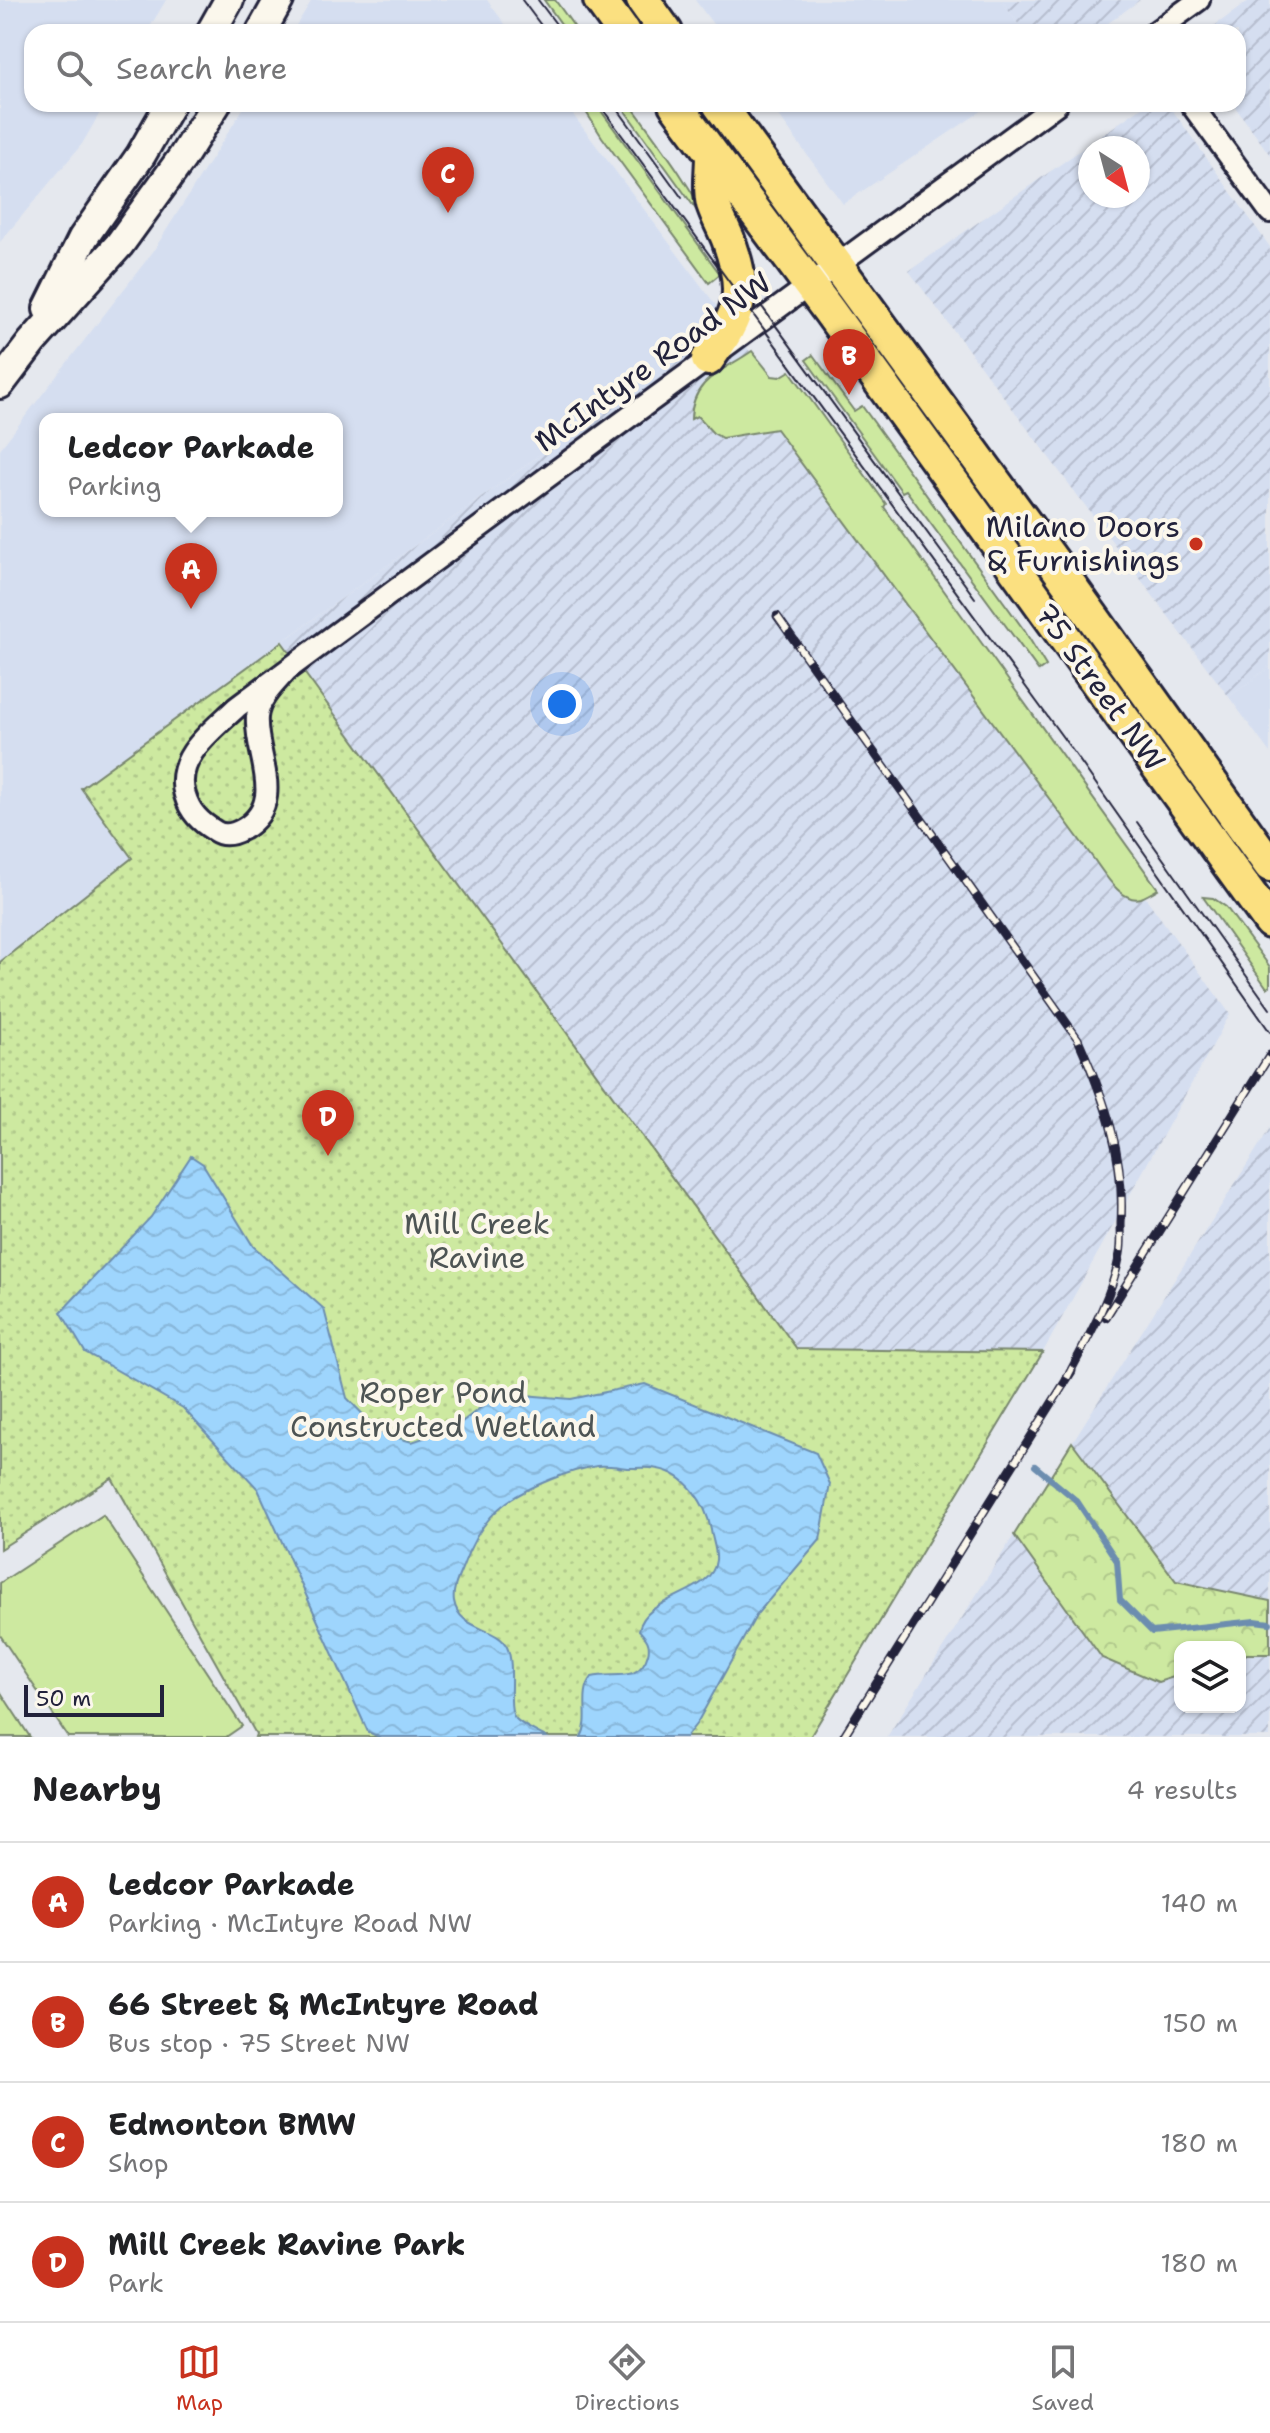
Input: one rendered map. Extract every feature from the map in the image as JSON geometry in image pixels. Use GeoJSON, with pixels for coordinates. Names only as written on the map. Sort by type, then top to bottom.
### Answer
{"type":"FeatureCollection","features":[{"type":"Feature","properties":{"kind":"main road"},"geometry":{"type":"LineString","coordinates":[[216,24],[229,0]]}},
{"type":"Feature","properties":{"kind":"main road"},"geometry":{"type":"LineString","coordinates":[[266,24],[279,0]]}},
{"type":"Feature","properties":{"kind":"main road"},"geometry":{"type":"LineString","coordinates":[[600,0],[617,24]]}},
{"type":"Feature","properties":{"kind":"main road"},"geometry":{"type":"LineString","coordinates":[[643,0],[660,24]]}},
{"type":"Feature","properties":{"kind":"main road"},"geometry":{"type":"LineString","coordinates":[[32,342],[83,238],[141,155],[165,112]]}},
{"type":"Feature","properties":{"kind":"main road"},"geometry":{"type":"LineString","coordinates":[[0,384],[32,342],[119,245],[171,175],[211,112]]}},
{"type":"Feature","properties":{"kind":"main road","name":"75 Street NW"},"geometry":{"type":"LineString","coordinates":[[681,112],[1270,922]]}},
{"type":"Feature","properties":{"kind":"main road","name":"75 Street NW"},"geometry":{"type":"LineString","coordinates":[[725,112],[1012,504],[1270,865]]}},
{"type":"Feature","properties":{"kind":"main road"},"geometry":{"type":"LineString","coordinates":[[708,359],[726,333],[740,296],[734,256],[713,202],[712,155]]}},
{"type":"Feature","properties":{"kind":"street"},"geometry":{"type":"LineString","coordinates":[[1166,24],[1199,0]]}},
{"type":"Feature","properties":{"kind":"street","name":"McIntyre Road NW"},"geometry":{"type":"LineString","coordinates":[[286,671],[264,696],[257,715],[258,741],[267,788],[263,810],[246,828],[232,834],[219,834],[200,822],[188,806],[181,782],[185,764],[204,739],[226,718],[286,671],[708,359],[1046,112]]}},
{"type":"Feature","properties":{"kind":"street"},"geometry":{"type":"LineString","coordinates":[[1197,112],[1270,212]]}},
{"type":"Feature","properties":{"kind":"shaded area"},"geometry":{"type":"Polygon","coordinates":[[[0,0],[166,0],[152,24],[24,24],[24,112],[100,112],[82,144],[0,242],[0,0]]]}},
{"type":"Feature","properties":{"kind":"shaded area"},"geometry":{"type":"Polygon","coordinates":[[[312,0],[487,0],[505,24],[297,24],[312,0]]]}},
{"type":"Feature","properties":{"kind":"shaded area"},"geometry":{"type":"Polygon","coordinates":[[[695,0],[1001,0],[1018,24],[713,24],[695,0]]]}},
{"type":"Feature","properties":{"kind":"shaded area"},"geometry":{"type":"Polygon","coordinates":[[[1001,0],[1140,0],[1107,24],[1018,24],[1001,0]]]}},
{"type":"Feature","properties":{"kind":"shaded area"},"geometry":{"type":"Polygon","coordinates":[[[1250,0],[1270,0],[1270,155],[1239,112],[1246,112],[1246,24],[1217,24],[1250,0]]]}},
{"type":"Feature","properties":{"kind":"shaded area"},"geometry":{"type":"Polygon","coordinates":[[[241,112],[571,112],[727,320],[81,787],[133,858],[0,962],[0,449],[152,253],[241,112]]]}},
{"type":"Feature","properties":{"kind":"shaded area"},"geometry":{"type":"Polygon","coordinates":[[[776,112],[980,112],[843,204],[776,112]]]}},
{"type":"Feature","properties":{"kind":"shaded area"},"geometry":{"type":"Polygon","coordinates":[[[1135,112],[1174,112],[1270,247],[1270,667],[1229,697],[909,271],[1078,152],[1078,208],[1150,208],[1150,136],[1101,136],[1135,112]]]}},
{"type":"Feature","properties":{"kind":"shaded area"},"geometry":{"type":"Polygon","coordinates":[[[727,320],[1230,1014],[1043,1352],[797,1349],[282,642],[727,320]]]}},
{"type":"Feature","properties":{"kind":"shaded area"},"geometry":{"type":"Polygon","coordinates":[[[1270,667],[1270,753],[1229,697],[1270,667]]]}},
{"type":"Feature","properties":{"kind":"shaded area"},"geometry":{"type":"Polygon","coordinates":[[[1270,1128],[1270,1737],[887,1737],[1270,1128]]]}},
{"type":"Feature","properties":{"kind":"green space"},"geometry":{"type":"Polygon","coordinates":[[[544,0],[555,0],[572,24],[561,24],[544,0]]]}},
{"type":"Feature","properties":{"kind":"green space"},"geometry":{"type":"Polygon","coordinates":[[[586,112],[602,112],[720,274],[709,283],[586,112]]]}},
{"type":"Feature","properties":{"kind":"green space"},"geometry":{"type":"Polygon","coordinates":[[[626,112],[636,112],[653,135],[686,183],[713,233],[626,112]]]}},
{"type":"Feature","properties":{"kind":"green space"},"geometry":{"type":"Polygon","coordinates":[[[752,351],[772,376],[780,377],[790,371],[1158,889],[1134,899],[1113,885],[776,429],[722,438],[697,416],[691,419],[693,405],[703,385],[752,351]]]}},
{"type":"Feature","properties":{"kind":"green space"},"geometry":{"type":"Polygon","coordinates":[[[813,355],[854,411],[862,406],[1024,630],[1046,666],[1039,671],[906,490],[902,492],[806,360],[813,355]]]}},
{"type":"Feature","properties":{"kind":"green space"},"geometry":{"type":"Polygon","coordinates":[[[1001,522],[1270,891],[1270,906],[1001,522]]]}},
{"type":"Feature","properties":{"kind":"green space","name":"Roper Pond Constructed Wetland"},"geometry":{"type":"Polygon","coordinates":[[[282,642],[797,1349],[1043,1352],[810,1737],[255,1737],[112,1478],[0,1549],[0,962],[132,858],[81,788],[282,642]]]}},
{"type":"Feature","properties":{"kind":"green space"},"geometry":{"type":"Polygon","coordinates":[[[1203,897],[1213,898],[1226,907],[1270,967],[1270,986],[1267,988],[1203,897]]]}},
{"type":"Feature","properties":{"kind":"green space"},"geometry":{"type":"Polygon","coordinates":[[[1072,1442],[1176,1581],[1270,1601],[1270,1654],[1246,1654],[1246,1641],[1174,1641],[1174,1677],[1158,1682],[1102,1658],[1014,1535],[1072,1442]]]}},
{"type":"Feature","properties":{"kind":"green space"},"geometry":{"type":"Polygon","coordinates":[[[103,1515],[242,1726],[226,1737],[68,1737],[0,1635],[0,1583],[103,1515]]]}},
{"type":"Feature","properties":{"kind":"green space"},"geometry":{"type":"Polygon","coordinates":[[[0,1691],[30,1737],[0,1737],[0,1691]]]}},
{"type":"Feature","properties":{"kind":"water"},"geometry":{"type":"Polygon","coordinates":[[[191,1156],[203,1164],[253,1246],[324,1309],[347,1398],[381,1433],[412,1442],[455,1427],[500,1393],[571,1399],[645,1384],[816,1453],[830,1484],[820,1540],[757,1614],[697,1723],[686,1737],[581,1737],[585,1723],[586,1691],[592,1677],[633,1673],[639,1669],[649,1650],[639,1630],[644,1618],[654,1609],[704,1581],[712,1572],[716,1560],[705,1510],[694,1492],[678,1477],[658,1469],[605,1466],[586,1468],[550,1480],[499,1508],[475,1539],[455,1587],[454,1601],[463,1618],[495,1635],[507,1647],[511,1665],[511,1705],[515,1718],[546,1737],[379,1737],[368,1732],[258,1489],[183,1408],[85,1352],[61,1312],[151,1217],[191,1156]]]}},
{"type":"Feature","properties":{"kind":"waterway"},"geometry":{"type":"LineString","coordinates":[[1035,1466],[1077,1501],[1117,1561],[1120,1600],[1152,1632],[1255,1621],[1270,1623]]}},
{"type":"Feature","properties":{"kind":"tram line"},"geometry":{"type":"LineString","coordinates":[[522,0],[540,24]]}},
{"type":"Feature","properties":{"kind":"tram line"},"geometry":{"type":"LineString","coordinates":[[538,0],[556,24]]}},
{"type":"Feature","properties":{"kind":"tram line"},"geometry":{"type":"LineString","coordinates":[[605,112],[1075,754],[1270,1032]]}},
{"type":"Feature","properties":{"kind":"tram line"},"geometry":{"type":"LineString","coordinates":[[620,112],[682,198]]}},
{"type":"Feature","properties":{"kind":"tram line"},"geometry":{"type":"LineString","coordinates":[[746,285],[975,598]]}},
{"type":"Feature","properties":{"kind":"tram line"},"geometry":{"type":"LineString","coordinates":[[1137,822],[1270,1009]]}},
{"type":"Feature","properties":{"kind":"railway"},"geometry":{"type":"LineString","coordinates":[[777,616],[1078,1039],[1097,1084],[1111,1128],[1120,1174],[1121,1250],[1105,1302],[1067,1378]]}},
{"type":"Feature","properties":{"kind":"railway"},"geometry":{"type":"LineString","coordinates":[[1106,1317],[1270,1055]]}},
{"type":"Feature","properties":{"kind":"railway"},"geometry":{"type":"LineString","coordinates":[[843,1737],[1072,1371]]}},
{"type":"Feature","properties":{"kind":"place","name":"Edmonton BMW"},"geometry":{"type":"Point","coordinates":[448,213]}},
{"type":"Feature","properties":{"kind":"place","name":"66 Street & McIntyre Road"},"geometry":{"type":"Point","coordinates":[849,395]}},
{"type":"Feature","properties":{"kind":"place","name":"Milano Doors & Furnishings"},"geometry":{"type":"Point","coordinates":[1196,544]}},
{"type":"Feature","properties":{"kind":"place","name":"Ledcor Parkade"},"geometry":{"type":"Point","coordinates":[191,609]}},
{"type":"Feature","properties":{"kind":"place","name":"Mill Creek Ravine Park"},"geometry":{"type":"Point","coordinates":[328,1156]}},
{"type":"Feature","properties":{"kind":"park label","name":"Mill Creek Ravine"},"geometry":{"type":"Point","coordinates":[477,1241]}}]}
